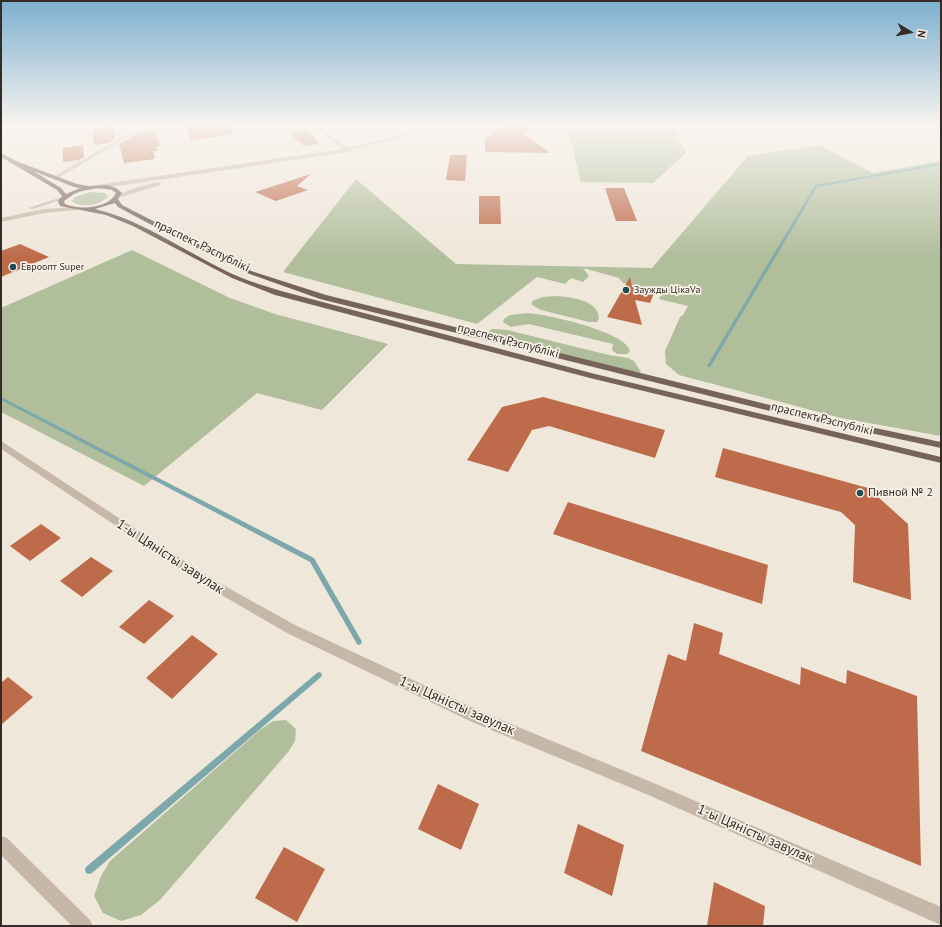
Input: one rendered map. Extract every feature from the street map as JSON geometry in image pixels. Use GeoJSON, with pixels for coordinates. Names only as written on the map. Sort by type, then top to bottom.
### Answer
{"type":"FeatureCollection","features":[{"type":"Feature","properties":{"kind":"main road"},"geometry":{"type":"LineString","coordinates":[[26,169],[59,189],[64,197],[61,202],[62,205],[78,209],[101,206],[117,198]]}},
{"type":"Feature","properties":{"kind":"main road"},"geometry":{"type":"LineString","coordinates":[[34,169],[76,186],[95,187]]}},
{"type":"Feature","properties":{"kind":"main road","name":"праспект Рэспублікі"},"geometry":{"type":"LineString","coordinates":[[64,197],[78,191],[95,187],[106,187],[117,190],[119,193],[117,198],[120,206],[142,218],[249,272],[323,297],[786,412],[941,445]]}},
{"type":"Feature","properties":{"kind":"main road","name":"праспект Рэспублікі"},"geometry":{"type":"LineString","coordinates":[[78,209],[103,212],[128,222],[234,277],[278,293],[593,376],[941,460]]}},
{"type":"Feature","properties":{"kind":"street"},"geometry":{"type":"LineString","coordinates":[[56,177],[70,169]]}},
{"type":"Feature","properties":{"kind":"street"},"geometry":{"type":"LineString","coordinates":[[95,187],[216,169]]}},
{"type":"Feature","properties":{"kind":"street"},"geometry":{"type":"LineString","coordinates":[[117,198],[137,189],[157,184],[253,169]]}},
{"type":"Feature","properties":{"kind":"street"},"geometry":{"type":"LineString","coordinates":[[1,214],[44,204],[64,197]]}},
{"type":"Feature","properties":{"kind":"street"},"geometry":{"type":"LineString","coordinates":[[1,220],[44,211],[78,209]]}},
{"type":"Feature","properties":{"kind":"street","name":"1-ы Цяністы завулак"},"geometry":{"type":"LineString","coordinates":[[1,444],[250,608],[477,717],[651,789],[941,916]]}},
{"type":"Feature","properties":{"kind":"street"},"geometry":{"type":"LineString","coordinates":[[1,844],[84,926]]}},
{"type":"Feature","properties":{"kind":"green space"},"geometry":{"type":"Polygon","coordinates":[[[578,169],[668,169],[653,183],[581,182],[578,169]]]}},
{"type":"Feature","properties":{"kind":"green space"},"geometry":{"type":"Polygon","coordinates":[[[737,169],[866,169],[873,173],[894,169],[941,169],[941,436],[841,418],[679,375],[666,364],[665,351],[680,317],[683,315],[688,306],[659,299],[662,291],[623,283],[619,278],[583,268],[589,276],[583,282],[571,278],[565,284],[537,277],[477,324],[283,272],[356,179],[456,264],[652,268],[737,169]]]}},
{"type":"Feature","properties":{"kind":"green space"},"geometry":{"type":"Polygon","coordinates":[[[90,192],[104,193],[108,196],[101,202],[91,205],[81,205],[72,201],[75,197],[90,192]]]}},
{"type":"Feature","properties":{"kind":"green space"},"geometry":{"type":"Polygon","coordinates":[[[132,250],[230,298],[275,314],[388,344],[322,410],[257,393],[144,486],[1,412],[1,308],[132,250]]]}},
{"type":"Feature","properties":{"kind":"green space"},"geometry":{"type":"Polygon","coordinates":[[[543,297],[569,297],[589,304],[598,313],[599,319],[597,322],[589,322],[541,310],[532,305],[532,301],[543,297]]]}},
{"type":"Feature","properties":{"kind":"green space"},"geometry":{"type":"Polygon","coordinates":[[[528,313],[585,325],[615,337],[625,344],[630,351],[627,354],[617,354],[612,350],[613,344],[529,324],[511,327],[503,322],[504,319],[510,315],[528,313]]]}},
{"type":"Feature","properties":{"kind":"green space"},"geometry":{"type":"Polygon","coordinates":[[[492,329],[507,330],[609,355],[628,358],[634,361],[641,372],[638,373],[490,336],[488,332],[492,329]]]}},
{"type":"Feature","properties":{"kind":"green space"},"geometry":{"type":"Polygon","coordinates":[[[286,720],[296,729],[295,741],[289,751],[160,900],[141,915],[121,921],[103,913],[94,896],[101,876],[110,861],[260,730],[273,721],[286,720]]]}},
{"type":"Feature","properties":{"kind":"building"},"geometry":{"type":"Polygon","coordinates":[[[448,169],[466,169],[465,181],[446,180],[448,169]]]}},
{"type":"Feature","properties":{"kind":"building"},"geometry":{"type":"Polygon","coordinates":[[[311,174],[297,186],[308,190],[276,201],[255,192],[311,174]]]}},
{"type":"Feature","properties":{"kind":"building"},"geometry":{"type":"Polygon","coordinates":[[[605,188],[624,188],[637,221],[616,221],[605,188]]]}},
{"type":"Feature","properties":{"kind":"building"},"geometry":{"type":"Polygon","coordinates":[[[479,196],[500,196],[501,224],[479,224],[479,196]]]}},
{"type":"Feature","properties":{"kind":"building","name":"Евроопт Super"},"geometry":{"type":"Polygon","coordinates":[[[20,244],[49,257],[1,277],[1,251],[20,244]]]}},
{"type":"Feature","properties":{"kind":"building"},"geometry":{"type":"Polygon","coordinates":[[[630,277],[632,287],[655,291],[650,303],[635,300],[642,325],[607,317],[630,277]]]}},
{"type":"Feature","properties":{"kind":"building"},"geometry":{"type":"Polygon","coordinates":[[[543,397],[665,430],[655,458],[549,426],[532,430],[508,472],[467,460],[502,407],[543,397]]]}},
{"type":"Feature","properties":{"kind":"building"},"geometry":{"type":"Polygon","coordinates":[[[723,448],[868,488],[908,524],[911,600],[853,582],[855,525],[841,512],[715,477],[723,448]]]}},
{"type":"Feature","properties":{"kind":"building"},"geometry":{"type":"Polygon","coordinates":[[[568,502],[768,565],[762,604],[553,534],[568,502]]]}},
{"type":"Feature","properties":{"kind":"building"},"geometry":{"type":"Polygon","coordinates":[[[41,524],[61,538],[30,561],[10,546],[41,524]]]}},
{"type":"Feature","properties":{"kind":"building"},"geometry":{"type":"Polygon","coordinates":[[[91,557],[113,571],[82,597],[60,581],[91,557]]]}},
{"type":"Feature","properties":{"kind":"building"},"geometry":{"type":"Polygon","coordinates":[[[149,600],[174,616],[144,644],[119,627],[149,600]]]}},
{"type":"Feature","properties":{"kind":"building"},"geometry":{"type":"Polygon","coordinates":[[[694,623],[723,633],[719,654],[800,685],[801,667],[846,684],[847,670],[917,696],[921,866],[641,751],[668,654],[686,661],[694,623]]]}},
{"type":"Feature","properties":{"kind":"building"},"geometry":{"type":"Polygon","coordinates":[[[192,635],[218,654],[172,699],[146,678],[192,635]]]}},
{"type":"Feature","properties":{"kind":"building"},"geometry":{"type":"Polygon","coordinates":[[[8,677],[33,697],[1,725],[1,683],[8,677]]]}},
{"type":"Feature","properties":{"kind":"building"},"geometry":{"type":"Polygon","coordinates":[[[438,784],[479,804],[461,850],[418,829],[438,784]]]}},
{"type":"Feature","properties":{"kind":"building"},"geometry":{"type":"Polygon","coordinates":[[[578,824],[624,845],[612,896],[564,873],[578,824]]]}},
{"type":"Feature","properties":{"kind":"building"},"geometry":{"type":"Polygon","coordinates":[[[284,847],[325,869],[297,922],[255,898],[284,847]]]}},
{"type":"Feature","properties":{"kind":"building"},"geometry":{"type":"Polygon","coordinates":[[[714,882],[765,906],[763,926],[707,926],[714,882]]]}},
{"type":"Feature","properties":{"kind":"waterway"},"geometry":{"type":"LineString","coordinates":[[709,366],[816,186],[911,169]]}},
{"type":"Feature","properties":{"kind":"waterway"},"geometry":{"type":"LineString","coordinates":[[1,398],[312,560],[359,642]]}},
{"type":"Feature","properties":{"kind":"waterway"},"geometry":{"type":"LineString","coordinates":[[89,870],[319,675]]}},
{"type":"Feature","properties":{"kind":"place","name":"Евроопт Super"},"geometry":{"type":"Point","coordinates":[13,267]}},
{"type":"Feature","properties":{"kind":"place","name":"Заужды ЦікаVа"},"geometry":{"type":"Point","coordinates":[626,290]}},
{"type":"Feature","properties":{"kind":"place","name":"Пивной № 2"},"geometry":{"type":"Point","coordinates":[860,493]}}]}
